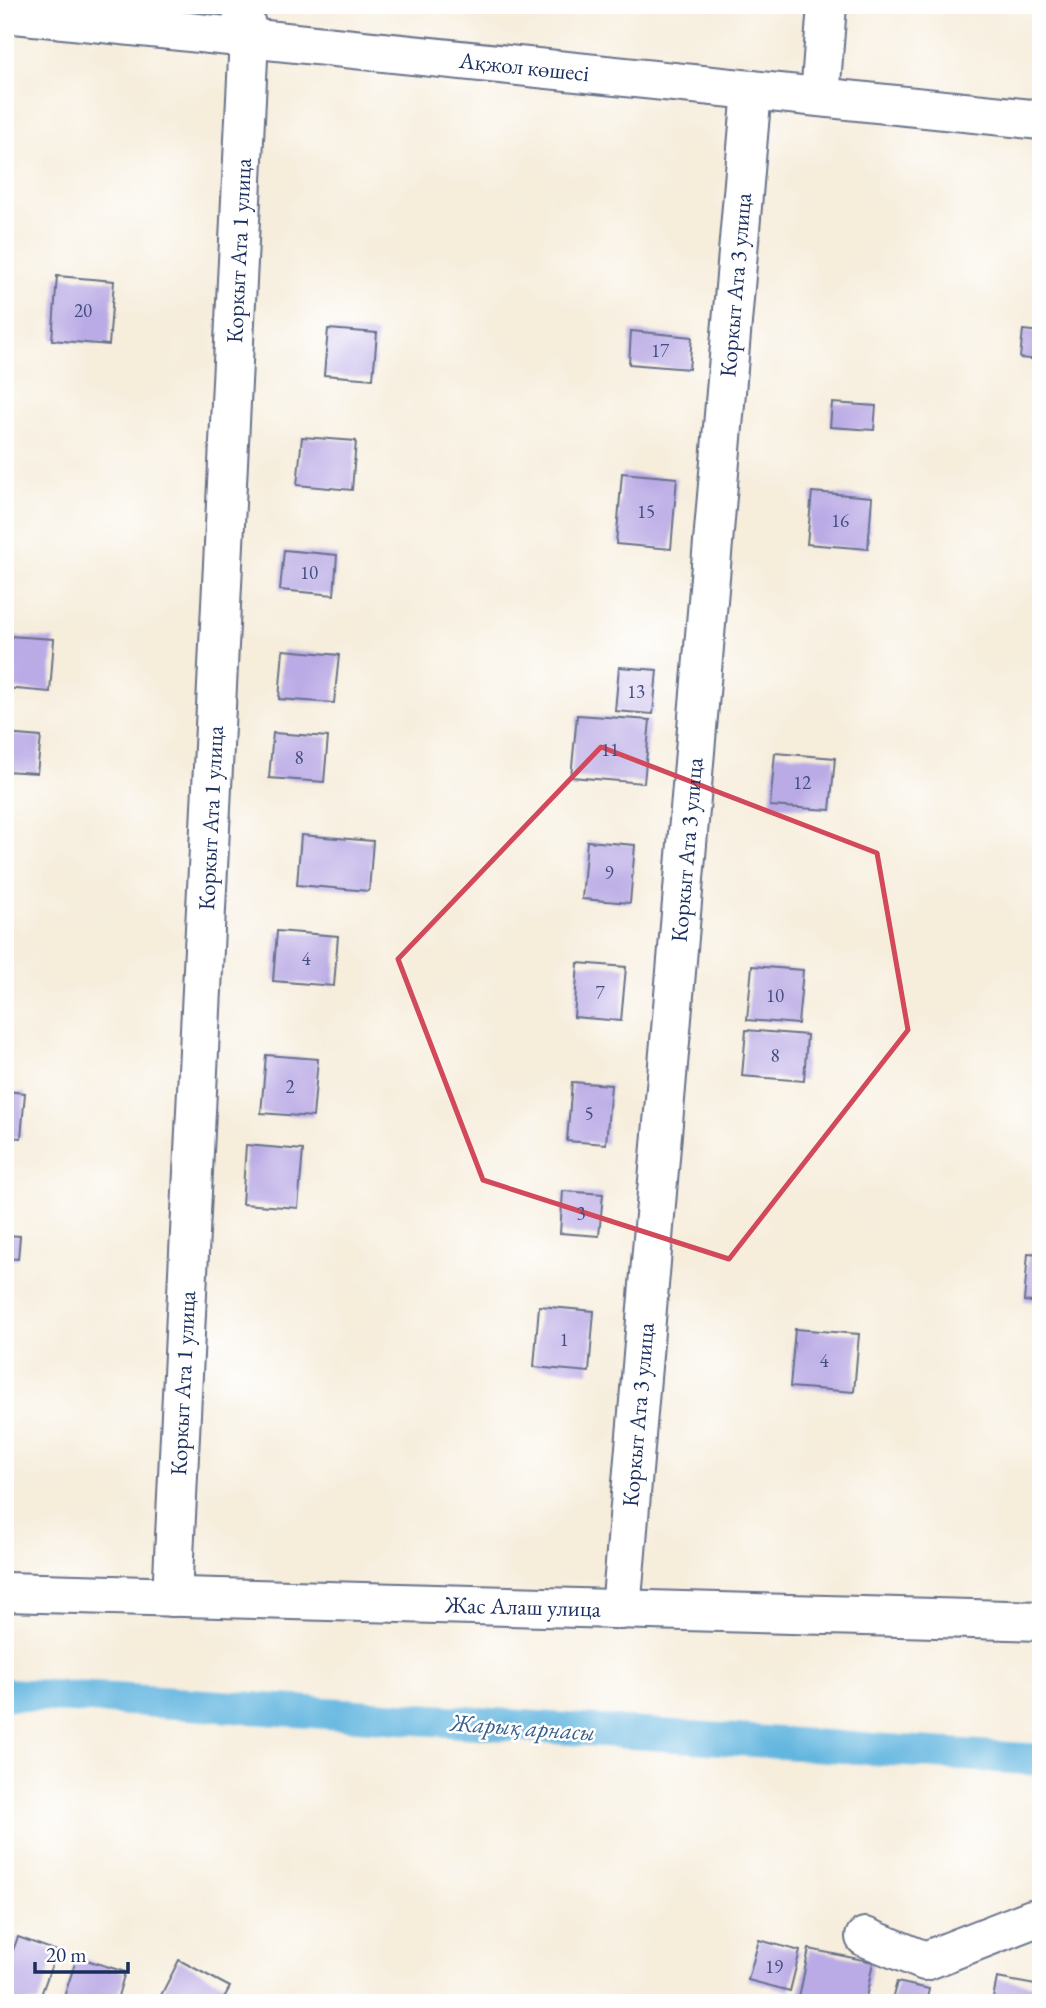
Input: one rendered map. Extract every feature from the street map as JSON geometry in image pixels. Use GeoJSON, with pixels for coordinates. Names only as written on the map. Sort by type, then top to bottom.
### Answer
{"type":"FeatureCollection","features":[{"type":"Feature","properties":{"kind":"street"},"geometry":{"type":"LineString","coordinates":[[820,97],[827,5]]}},
{"type":"Feature","properties":{"kind":"street","name":"Ақжол көшесі"},"geometry":{"type":"LineString","coordinates":[[5,13],[245,22],[752,90],[1041,120]]}},
{"type":"Feature","properties":{"kind":"street","name":"Коркыт Ата 1 улица"},"geometry":{"type":"LineString","coordinates":[[172,1597],[245,22]]}},
{"type":"Feature","properties":{"kind":"street","name":"Коркыт Ата 3 улица"},"geometry":{"type":"LineString","coordinates":[[621,1610],[752,90]]}},
{"type":"Feature","properties":{"kind":"street","name":"Жас Алаш улица"},"geometry":{"type":"LineString","coordinates":[[5,1592],[1041,1621]]}},
{"type":"Feature","properties":{"kind":"street"},"geometry":{"type":"LineString","coordinates":[[865,1937],[925,1961],[1032,1919],[1041,1920]]}},
{"type":"Feature","properties":{"kind":"highlighted area"},"geometry":{"type":"Polygon","coordinates":[[[601,747],[877,853],[908,1030],[729,1259],[483,1180],[398,959],[601,747]]]}},
{"type":"Feature","properties":{"kind":"building"},"geometry":{"type":"Polygon","coordinates":[[[57,276],[114,281],[109,345],[52,340],[57,276]]]}},
{"type":"Feature","properties":{"kind":"building"},"geometry":{"type":"Polygon","coordinates":[[[328,329],[377,333],[373,379],[324,375],[328,329]]]}},
{"type":"Feature","properties":{"kind":"building"},"geometry":{"type":"Polygon","coordinates":[[[1023,330],[1041,332],[1041,360],[1020,358],[1023,330]]]}},
{"type":"Feature","properties":{"kind":"building"},"geometry":{"type":"Polygon","coordinates":[[[631,331],[692,337],[689,369],[629,364],[631,331]]]}},
{"type":"Feature","properties":{"kind":"building"},"geometry":{"type":"Polygon","coordinates":[[[832,403],[876,406],[874,430],[830,427],[832,403]]]}},
{"type":"Feature","properties":{"kind":"building"},"geometry":{"type":"Polygon","coordinates":[[[302,437],[356,441],[352,490],[297,485],[302,437]]]}},
{"type":"Feature","properties":{"kind":"building"},"geometry":{"type":"Polygon","coordinates":[[[622,473],[677,478],[671,549],[616,544],[622,473]]]}},
{"type":"Feature","properties":{"kind":"building"},"geometry":{"type":"Polygon","coordinates":[[[812,492],[872,497],[868,549],[807,544],[812,492]]]}},
{"type":"Feature","properties":{"kind":"building"},"geometry":{"type":"Polygon","coordinates":[[[284,550],[337,555],[334,595],[280,590],[284,550]]]}},
{"type":"Feature","properties":{"kind":"building"},"geometry":{"type":"Polygon","coordinates":[[[9,636],[54,639],[50,692],[5,688],[9,636]]]}},
{"type":"Feature","properties":{"kind":"building"},"geometry":{"type":"Polygon","coordinates":[[[283,650],[339,655],[334,703],[279,699],[283,650]]]}},
{"type":"Feature","properties":{"kind":"building"},"geometry":{"type":"Polygon","coordinates":[[[619,667],[657,670],[653,714],[615,711],[619,667]]]}},
{"type":"Feature","properties":{"kind":"building"},"geometry":{"type":"Polygon","coordinates":[[[577,715],[650,720],[644,783],[571,777],[577,715]]]}},
{"type":"Feature","properties":{"kind":"building"},"geometry":{"type":"Polygon","coordinates":[[[273,733],[328,737],[324,782],[269,778],[273,733]]]}},
{"type":"Feature","properties":{"kind":"building"},"geometry":{"type":"Polygon","coordinates":[[[5,734],[41,737],[37,773],[5,771],[5,734]]]}},
{"type":"Feature","properties":{"kind":"building"},"geometry":{"type":"Polygon","coordinates":[[[775,753],[835,758],[830,810],[770,806],[775,753]]]}},
{"type":"Feature","properties":{"kind":"building"},"geometry":{"type":"Polygon","coordinates":[[[301,835],[373,841],[369,891],[297,885],[301,835]]]}},
{"type":"Feature","properties":{"kind":"building"},"geometry":{"type":"Polygon","coordinates":[[[587,841],[635,845],[630,903],[582,899],[587,841]]]}},
{"type":"Feature","properties":{"kind":"building"},"geometry":{"type":"Polygon","coordinates":[[[277,931],[338,936],[334,986],[273,981],[277,931]]]}},
{"type":"Feature","properties":{"kind":"building"},"geometry":{"type":"Polygon","coordinates":[[[578,963],[626,967],[621,1021],[574,1017],[578,963]]]}},
{"type":"Feature","properties":{"kind":"building"},"geometry":{"type":"Polygon","coordinates":[[[752,966],[803,970],[798,1024],[747,1020],[752,966]]]}},
{"type":"Feature","properties":{"kind":"building"},"geometry":{"type":"Polygon","coordinates":[[[746,1030],[807,1035],[804,1081],[742,1076],[746,1030]]]}},
{"type":"Feature","properties":{"kind":"building"},"geometry":{"type":"Polygon","coordinates":[[[266,1055],[318,1059],[313,1117],[261,1113],[266,1055]]]}},
{"type":"Feature","properties":{"kind":"building"},"geometry":{"type":"Polygon","coordinates":[[[572,1082],[611,1085],[606,1144],[567,1141],[572,1082]]]}},
{"type":"Feature","properties":{"kind":"building"},"geometry":{"type":"Polygon","coordinates":[[[5,1091],[25,1093],[21,1138],[5,1137],[5,1091]]]}},
{"type":"Feature","properties":{"kind":"building"},"geometry":{"type":"Polygon","coordinates":[[[246,1145],[303,1150],[298,1208],[242,1204],[246,1145]]]}},
{"type":"Feature","properties":{"kind":"building"},"geometry":{"type":"Polygon","coordinates":[[[563,1191],[603,1194],[599,1236],[560,1233],[563,1191]]]}},
{"type":"Feature","properties":{"kind":"building"},"geometry":{"type":"Polygon","coordinates":[[[5,1235],[20,1236],[18,1259],[5,1258],[5,1235]]]}},
{"type":"Feature","properties":{"kind":"building"},"geometry":{"type":"Polygon","coordinates":[[[1028,1253],[1041,1254],[1041,1303],[1024,1301],[1028,1253]]]}},
{"type":"Feature","properties":{"kind":"building"},"geometry":{"type":"Polygon","coordinates":[[[539,1306],[594,1311],[589,1372],[534,1367],[539,1306]]]}},
{"type":"Feature","properties":{"kind":"building"},"geometry":{"type":"Polygon","coordinates":[[[795,1329],[859,1334],[854,1392],[790,1387],[795,1329]]]}},
{"type":"Feature","properties":{"kind":"building"},"geometry":{"type":"Polygon","coordinates":[[[18,1937],[57,1951],[38,2003],[5,2003],[5,1971],[18,1937]]]}},
{"type":"Feature","properties":{"kind":"building"},"geometry":{"type":"Polygon","coordinates":[[[759,1940],[800,1951],[790,1991],[748,1980],[759,1940]]]}},
{"type":"Feature","properties":{"kind":"building"},"geometry":{"type":"Polygon","coordinates":[[[809,1949],[873,1962],[865,2003],[826,2003],[799,1998],[809,1949]]]}},
{"type":"Feature","properties":{"kind":"building"},"geometry":{"type":"Polygon","coordinates":[[[77,1957],[125,1972],[116,2003],[62,2003],[77,1957]]]}},
{"type":"Feature","properties":{"kind":"building"},"geometry":{"type":"Polygon","coordinates":[[[179,1960],[230,1987],[221,2003],[157,2003],[179,1960]]]}},
{"type":"Feature","properties":{"kind":"building"},"geometry":{"type":"Polygon","coordinates":[[[997,1978],[1041,1986],[1041,2003],[992,2003],[997,1978]]]}},
{"type":"Feature","properties":{"kind":"building"},"geometry":{"type":"Polygon","coordinates":[[[897,1982],[929,1989],[926,2003],[891,2003],[897,1982]]]}},
{"type":"Feature","properties":{"kind":"waterway","name":"Жарық арнасы"},"geometry":{"type":"LineString","coordinates":[[5,1694],[1041,1760]]}}]}
